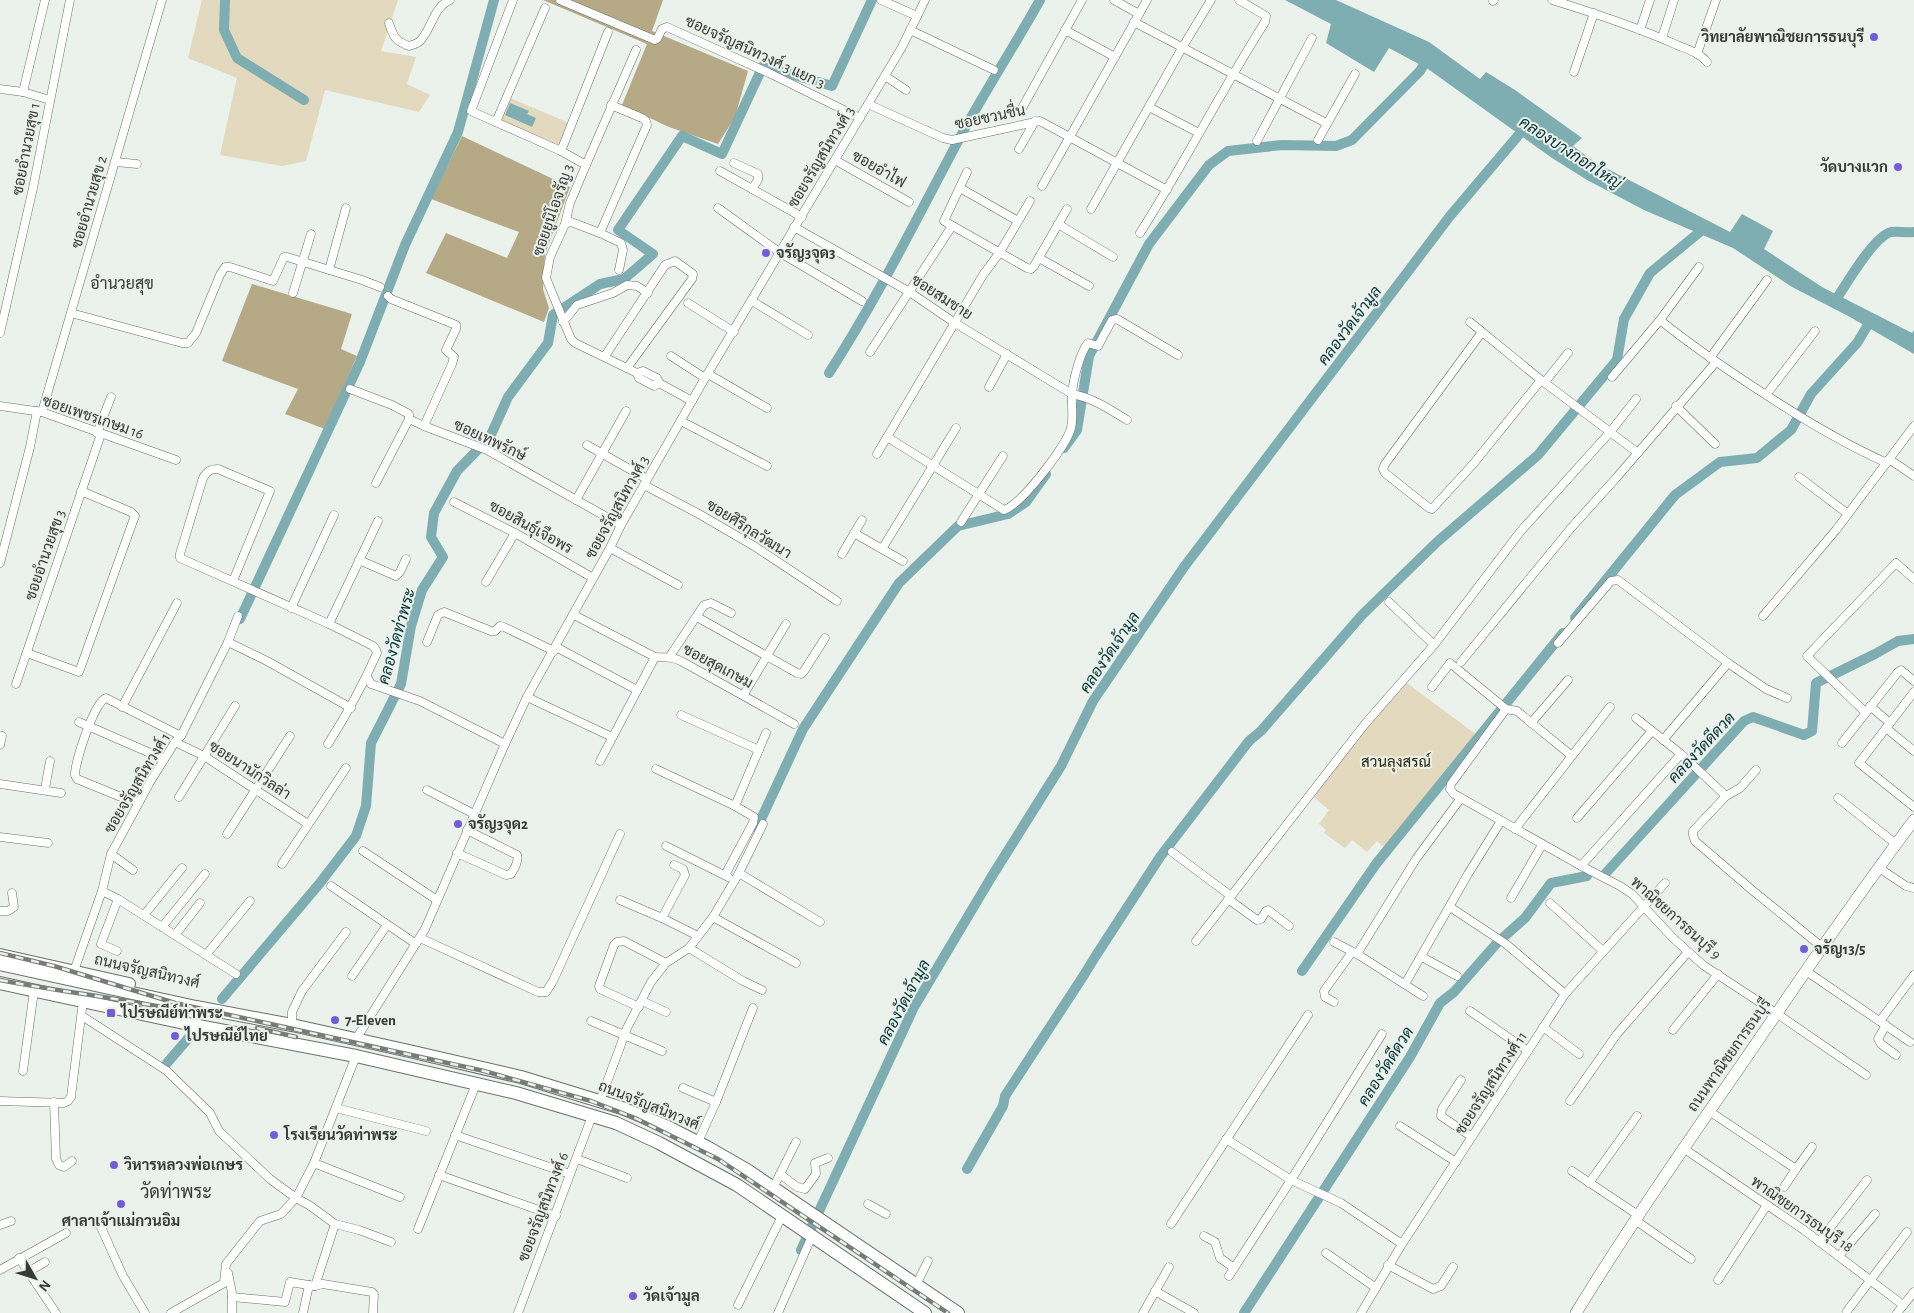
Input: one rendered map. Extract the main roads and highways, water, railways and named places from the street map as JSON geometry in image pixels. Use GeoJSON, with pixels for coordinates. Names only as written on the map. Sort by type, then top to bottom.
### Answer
{"type":"FeatureCollection","features":[{"type":"Feature","properties":{"kind":"main road","name":"ถนนพาณิชยการธนบุรี"},"geometry":{"type":"LineString","coordinates":[[1576,1313],[1637,1217],[1776,1013],[1914,820]]}},
{"type":"Feature","properties":{"kind":"main road","name":"ถนนจรัญสนิทวงศ์"},"geometry":{"type":"LineString","coordinates":[[0,955],[212,1003],[289,1024]]}},
{"type":"Feature","properties":{"kind":"main road","name":"ถนนจรัญสนิทวงศ์"},"geometry":{"type":"LineString","coordinates":[[0,964],[196,1007],[289,1024],[356,1039],[521,1077],[600,1101],[660,1124],[698,1142],[747,1170],[958,1313]]}},
{"type":"Feature","properties":{"kind":"main road","name":"ถนนจรัญสนิทวงศ์"},"geometry":{"type":"LineString","coordinates":[[0,972],[195,1015],[286,1042]]}},
{"type":"Feature","properties":{"kind":"main road","name":"ถนนจรัญสนิทวงศ์"},"geometry":{"type":"LineString","coordinates":[[0,983],[193,1025],[356,1056],[516,1093],[616,1123],[690,1158],[738,1185],[922,1311]]}},
{"type":"Feature","properties":{"kind":"main road"},"geometry":{"type":"LineString","coordinates":[[690,1158],[698,1142]]}},
{"type":"Feature","properties":{"kind":"main road"},"geometry":{"type":"LineString","coordinates":[[922,1311],[929,1294]]}},
{"type":"Feature","properties":{"kind":"water","name":"คลองบางกอกใหญ่"},"geometry":{"type":"Polygon","coordinates":[[[1285,0],[1336,0],[1429,42],[1480,79],[1486,72],[1515,90],[1582,138],[1573,146],[1596,163],[1730,232],[1742,214],[1773,231],[1764,249],[1822,287],[1912,333],[1914,330],[1914,354],[1850,317],[1792,287],[1733,248],[1644,210],[1587,180],[1552,158],[1428,69],[1389,48],[1374,72],[1326,43],[1331,24],[1285,0]]]}},
{"type":"Feature","properties":{"kind":"water"},"geometry":{"type":"Polygon","coordinates":[[[510,103],[529,111],[527,114],[536,118],[532,127],[505,115],[510,103]]]}},
{"type":"Feature","properties":{"kind":"waterway"},"geometry":{"type":"LineString","coordinates":[[225,0],[224,30],[237,58],[304,100]]}},
{"type":"Feature","properties":{"kind":"waterway"},"geometry":{"type":"LineString","coordinates":[[240,619],[360,362],[405,245],[458,132],[494,0]]}},
{"type":"Feature","properties":{"kind":"waterway","name":"คลองวัดท่าพระ"},"geometry":{"type":"LineString","coordinates":[[222,999],[320,883],[356,836],[366,806],[371,743],[401,684],[411,626],[422,590],[443,557],[431,537],[434,513],[457,471],[490,437],[508,397],[548,343],[553,315],[600,284],[624,279],[653,254],[618,230],[682,136],[722,154],[763,66],[832,86],[872,0]]}},
{"type":"Feature","properties":{"kind":"waterway"},"geometry":{"type":"LineString","coordinates":[[829,373],[866,313],[965,128],[1040,0]]}},
{"type":"Feature","properties":{"kind":"waterway"},"geometry":{"type":"LineString","coordinates":[[1064,448],[1077,430],[1089,356],[1149,244],[1209,165],[1228,151],[1282,145],[1336,146],[1352,140],[1420,71],[1429,56]]}},
{"type":"Feature","properties":{"kind":"waterway","name":"คลองวัดเจ้ามูล"},"geometry":{"type":"LineString","coordinates":[[801,1250],[914,1007],[992,876],[1061,766],[1093,701],[1184,567],[1450,216],[1527,125]]}},
{"type":"Feature","properties":{"kind":"waterway"},"geometry":{"type":"LineString","coordinates":[[967,1169],[1003,1106],[1005,1096],[1160,857],[1249,741],[1261,731],[1362,615],[1437,542],[1538,455],[1617,360],[1624,319],[1650,273],[1707,226]]}},
{"type":"Feature","properties":{"kind":"waterway"},"geometry":{"type":"LineString","coordinates":[[1835,301],[1868,252],[1884,236],[1891,232],[1914,232]]}},
{"type":"Feature","properties":{"kind":"waterway"},"geometry":{"type":"LineString","coordinates":[[1575,618],[1675,495],[1720,462],[1757,458],[1791,430],[1811,394],[1857,343],[1871,320]]}},
{"type":"Feature","properties":{"kind":"waterway"},"geometry":{"type":"LineString","coordinates":[[757,828],[803,729],[899,583],[958,526],[1008,514],[1026,502],[1046,474]]}},
{"type":"Feature","properties":{"kind":"waterway"},"geometry":{"type":"LineString","coordinates":[[1302,971],[1376,864],[1563,633]]}},
{"type":"Feature","properties":{"kind":"waterway","name":"คลองวัดดีดวด"},"geometry":{"type":"LineString","coordinates":[[1605,874],[1744,721],[1753,717],[1804,735],[1812,731],[1816,683],[1898,641],[1914,639]]}},
{"type":"Feature","properties":{"kind":"waterway","name":"คลองวัดดีดวด"},"geometry":{"type":"LineString","coordinates":[[1244,1313],[1410,1057],[1440,1003],[1454,992],[1497,943],[1525,918],[1551,883],[1587,876]]}},
{"type":"Feature","properties":{"kind":"waterway","name":"คลองวัดท่าพระ"},"geometry":{"type":"LineString","coordinates":[[167,1063],[192,1034]]}},
{"type":"Feature","properties":{"kind":"railway"},"geometry":{"type":"LineString","coordinates":[[0,953],[54,966],[175,1003],[484,1071],[591,1101],[635,1118],[718,1159],[948,1313]]}},
{"type":"Feature","properties":{"kind":"railway"},"geometry":{"type":"LineString","coordinates":[[0,980],[181,1011]]}},
{"type":"Feature","properties":{"kind":"railway"},"geometry":{"type":"LineString","coordinates":[[257,1028],[296,1037]]}},
{"type":"Feature","properties":{"kind":"place","name":"วิทยาลัยพาณิชยการธนบุรี"},"geometry":{"type":"Point","coordinates":[1874,37]}},
{"type":"Feature","properties":{"kind":"place","name":"วัดบางแวก"},"geometry":{"type":"Point","coordinates":[1898,167]}},
{"type":"Feature","properties":{"kind":"place","name":"จรัญ3จุด3"},"geometry":{"type":"Point","coordinates":[766,253]}},
{"type":"Feature","properties":{"kind":"place","name":"จรัญ3จุด2"},"geometry":{"type":"Point","coordinates":[458,824]}},
{"type":"Feature","properties":{"kind":"place","name":"จรัญ13/5"},"geometry":{"type":"Point","coordinates":[1804,949]}},
{"type":"Feature","properties":{"kind":"place","name":"ไปรษณีย์ท่าพระ"},"geometry":{"type":"Point","coordinates":[111,1013]}},
{"type":"Feature","properties":{"kind":"place","name":"7-Eleven"},"geometry":{"type":"Point","coordinates":[335,1020]}},
{"type":"Feature","properties":{"kind":"place","name":"ไปรษณีย์ไทย"},"geometry":{"type":"Point","coordinates":[175,1036]}},
{"type":"Feature","properties":{"kind":"place","name":"โรงเรียนวัดท่าพระ"},"geometry":{"type":"Point","coordinates":[274,1135]}},
{"type":"Feature","properties":{"kind":"place","name":"วิหารหลวงพ่อเกษร"},"geometry":{"type":"Point","coordinates":[114,1165]}},
{"type":"Feature","properties":{"kind":"place","name":"ศาลาเจ้าแม่กวนอิม"},"geometry":{"type":"Point","coordinates":[121,1204]}},
{"type":"Feature","properties":{"kind":"place","name":"วัดเจ้ามูล"},"geometry":{"type":"Point","coordinates":[633,1296]}},
{"type":"Feature","properties":{"kind":"district","name":"อำนวยสุข"},"geometry":{"type":"Point","coordinates":[122,283]}},
{"type":"Feature","properties":{"kind":"district","name":"วัดท่าพระ"},"geometry":{"type":"Point","coordinates":[176,1192]}},
{"type":"Feature","properties":{"kind":"park label","name":"สวนลุงสรณ์"},"geometry":{"type":"Point","coordinates":[1396,762]}}]}
